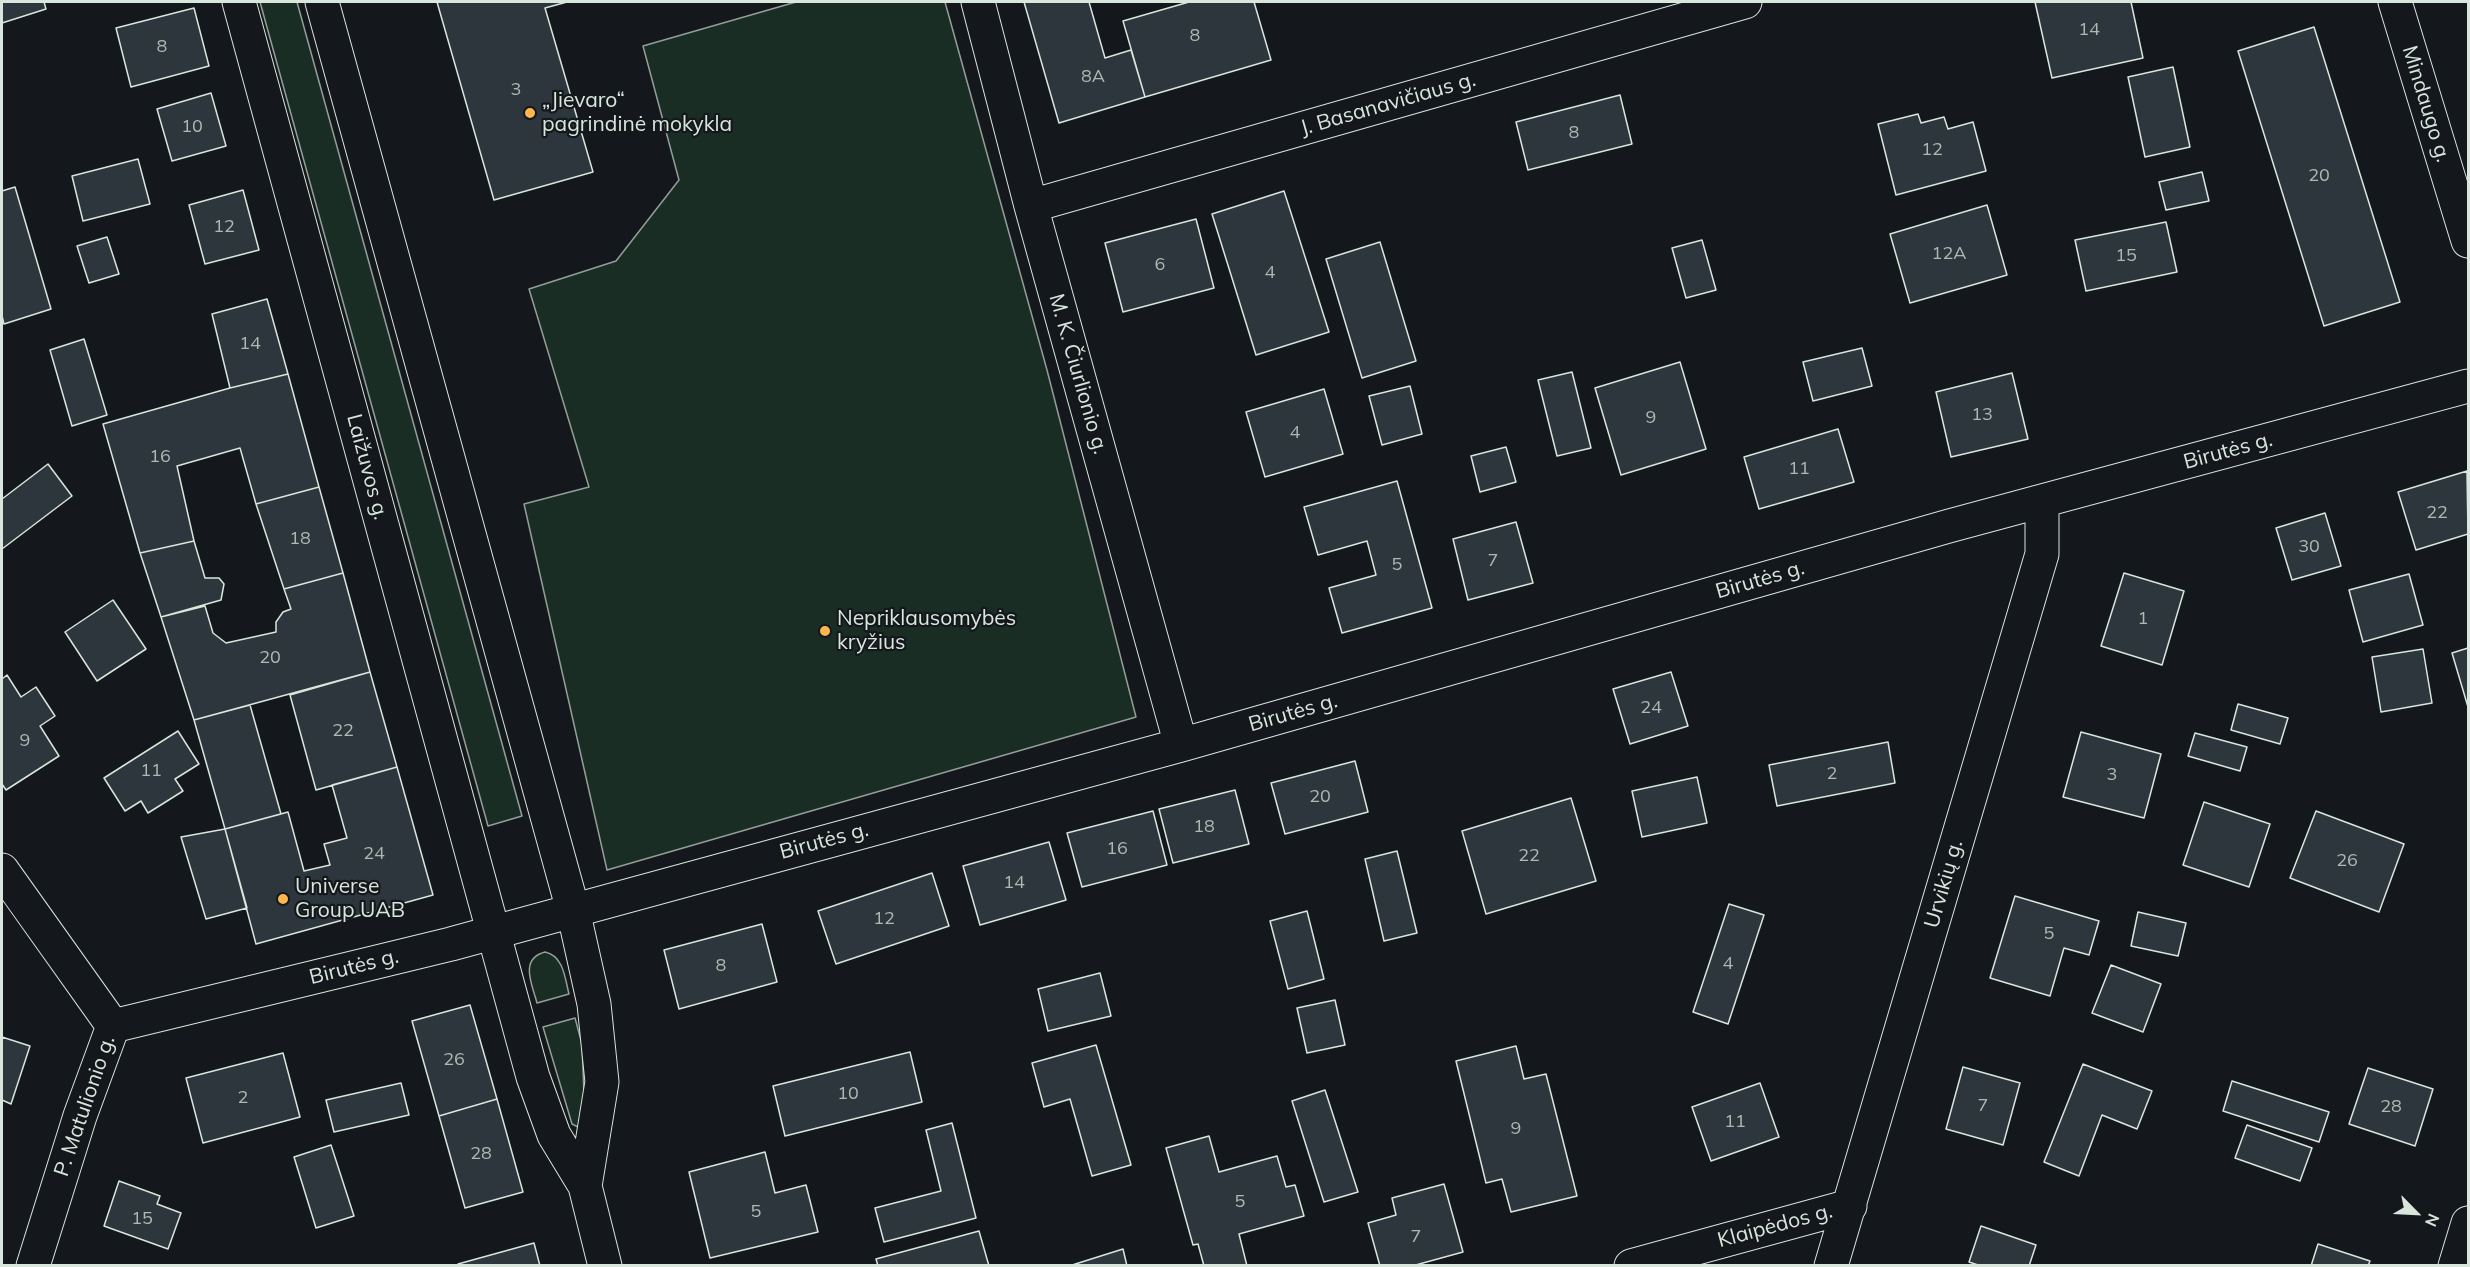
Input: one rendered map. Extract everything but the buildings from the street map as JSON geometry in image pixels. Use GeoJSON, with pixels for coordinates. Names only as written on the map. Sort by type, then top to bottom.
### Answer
{"type":"FeatureCollection","features":[{"type":"Feature","properties":{"kind":"street","name":"Laižuvos g."},"geometry":{"type":"LineString","coordinates":[[239,2],[533,1077],[554,1135],[585,1186]]}},
{"type":"Feature","properties":{"kind":"street"},"geometry":{"type":"LineString","coordinates":[[322,2],[573,910],[594,1004],[602,1082],[585,1186],[605,1266]]}},
{"type":"Feature","properties":{"kind":"street","name":"M. K. Čiurlionio g."},"geometry":{"type":"LineString","coordinates":[[978,2],[1031,206],[1181,745]]}},
{"type":"Feature","properties":{"kind":"street","name":"J. Basanavičiaus g."},"geometry":{"type":"LineString","coordinates":[[1031,206],[1744,2]]}},
{"type":"Feature","properties":{"kind":"street","name":"Mindaugo g."},"geometry":{"type":"LineString","coordinates":[[2395,2],[2469,241]]}},
{"type":"Feature","properties":{"kind":"street","name":"Birutės g."},"geometry":{"type":"LineString","coordinates":[[113,1026],[495,932],[1181,745],[2042,501],[2469,386]]}},
{"type":"Feature","properties":{"kind":"street","name":"Urvikių g."},"geometry":{"type":"LineString","coordinates":[[1831,1266],[2042,554],[2042,501]]}},
{"type":"Feature","properties":{"kind":"street","name":"P. Matulionio g."},"geometry":{"type":"LineString","coordinates":[[2,870],[113,1026],[80,1116],[33,1266]]}},
{"type":"Feature","properties":{"kind":"street","name":"Klaipėdos g."},"geometry":{"type":"LineString","coordinates":[[1631,1266],[1850,1206]]}},
{"type":"Feature","properties":{"kind":"street"},"geometry":{"type":"LineString","coordinates":[[2455,1266],[2469,1223]]}},
{"type":"Feature","properties":{"kind":"green space"},"geometry":{"type":"Polygon","coordinates":[[[260,2],[297,2],[522,816],[488,826],[260,2]]]}},
{"type":"Feature","properties":{"kind":"green space"},"geometry":{"type":"Polygon","coordinates":[[[796,2],[945,2],[1047,370],[1136,717],[607,870],[524,504],[589,487],[529,289],[616,261],[679,180],[643,46],[796,2]]]}},
{"type":"Feature","properties":{"kind":"green space"},"geometry":{"type":"Polygon","coordinates":[[[545,952],[551,954],[560,963],[569,994],[537,1003],[530,980],[530,966],[537,955],[545,952]]]}},
{"type":"Feature","properties":{"kind":"green space"},"geometry":{"type":"Polygon","coordinates":[[[575,1018],[582,1044],[585,1120],[578,1127],[572,1124],[543,1027],[575,1018]]]}},
{"type":"Feature","properties":{"kind":"place","name":"„Jievaro“ pagrindinė mokykla"},"geometry":{"type":"Point","coordinates":[530,113]}},
{"type":"Feature","properties":{"kind":"place","name":"Nepriklausomybės kryžius"},"geometry":{"type":"Point","coordinates":[825,631]}},
{"type":"Feature","properties":{"kind":"place","name":"Universe Group UAB"},"geometry":{"type":"Point","coordinates":[283,899]}}]}
